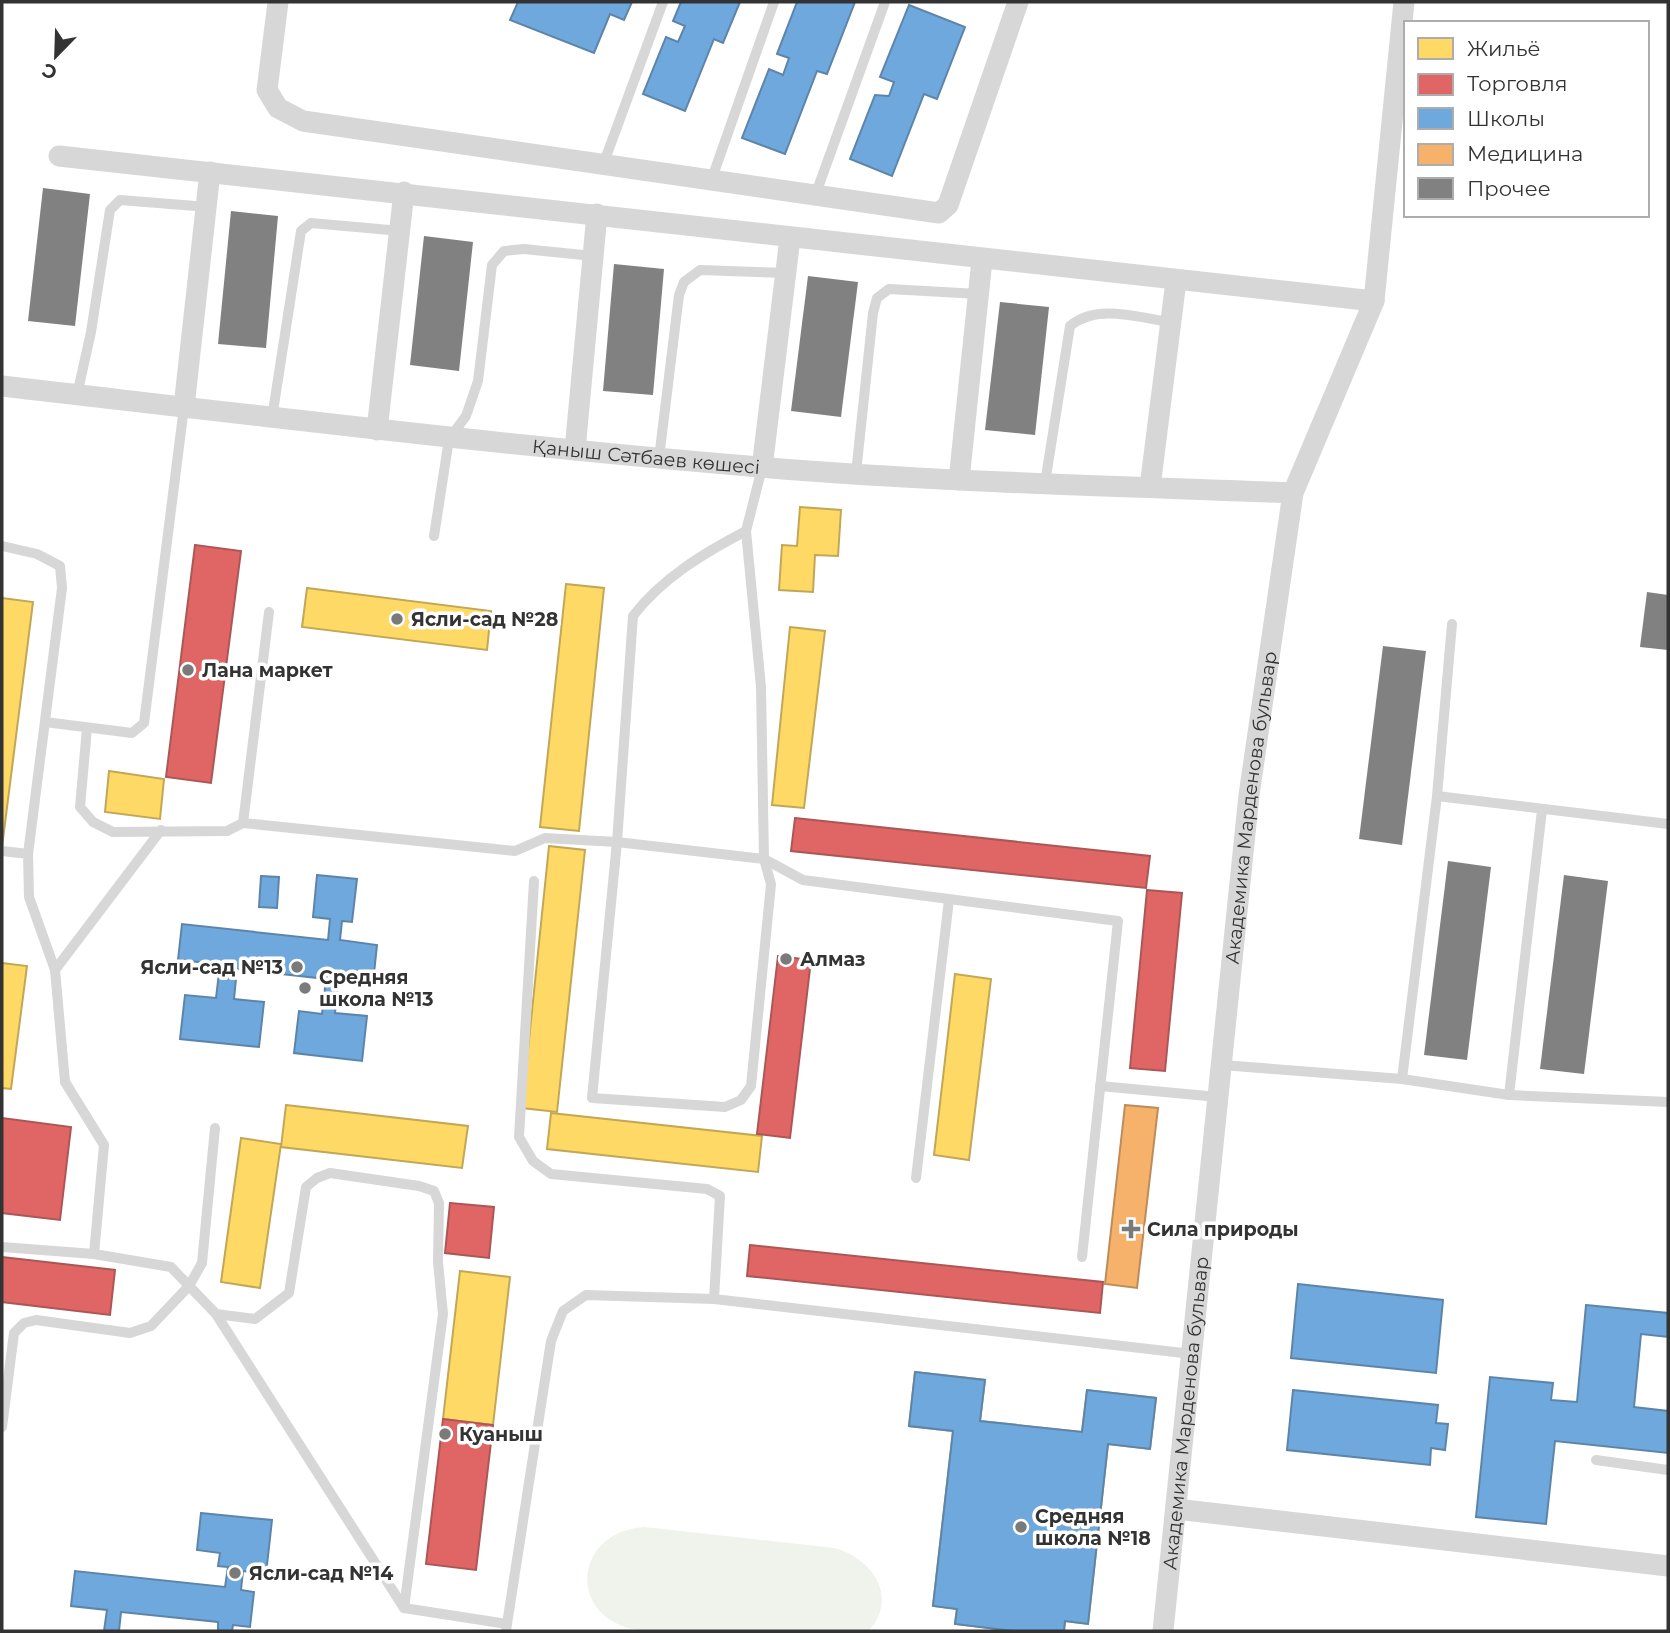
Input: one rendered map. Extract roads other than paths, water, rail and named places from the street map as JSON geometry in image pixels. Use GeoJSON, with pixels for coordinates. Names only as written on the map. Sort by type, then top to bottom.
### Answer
{"type":"FeatureCollection","features":[{"type":"Feature","properties":{"kind":"street"},"geometry":{"type":"LineString","coordinates":[[278,2],[267,90],[278,108],[303,121],[939,213],[947,205],[1018,2]]}},
{"type":"Feature","properties":{"kind":"street","name":"Академика Марденова бульвар"},"geometry":{"type":"LineString","coordinates":[[1163,1631],[1249,795],[1293,493],[1374,301],[1404,2]]}},
{"type":"Feature","properties":{"kind":"street"},"geometry":{"type":"LineString","coordinates":[[59,156],[404,192],[982,260],[1374,301]]}},
{"type":"Feature","properties":{"kind":"street"},"geometry":{"type":"LineString","coordinates":[[184,407],[210,172]]}},
{"type":"Feature","properties":{"kind":"street"},"geometry":{"type":"LineString","coordinates":[[377,430],[404,192]]}},
{"type":"Feature","properties":{"kind":"street"},"geometry":{"type":"LineString","coordinates":[[575,450],[597,214]]}},
{"type":"Feature","properties":{"kind":"street"},"geometry":{"type":"LineString","coordinates":[[762,468],[790,238]]}},
{"type":"Feature","properties":{"kind":"street"},"geometry":{"type":"LineString","coordinates":[[959,480],[982,260]]}},
{"type":"Feature","properties":{"kind":"street"},"geometry":{"type":"LineString","coordinates":[[1150,487],[1176,281]]}},
{"type":"Feature","properties":{"kind":"street","name":"Қаныш Сәтбаев көшесі"},"geometry":{"type":"LineString","coordinates":[[2,386],[449,439],[762,468],[959,480],[1293,493]]}},
{"type":"Feature","properties":{"kind":"street"},"geometry":{"type":"LineString","coordinates":[[1176,1510],[1668,1566]]}},
{"type":"Feature","properties":{"kind":"lane"},"geometry":{"type":"LineString","coordinates":[[603,165],[663,2]]}},
{"type":"Feature","properties":{"kind":"lane"},"geometry":{"type":"LineString","coordinates":[[711,181],[774,2]]}},
{"type":"Feature","properties":{"kind":"lane"},"geometry":{"type":"LineString","coordinates":[[814,196],[886,2]]}},
{"type":"Feature","properties":{"kind":"lane"},"geometry":{"type":"LineString","coordinates":[[77,395],[91,332],[110,211],[120,200],[208,207]]}},
{"type":"Feature","properties":{"kind":"lane"},"geometry":{"type":"LineString","coordinates":[[272,418],[301,230],[311,223],[401,231]]}},
{"type":"Feature","properties":{"kind":"lane"},"geometry":{"type":"LineString","coordinates":[[434,536],[449,439],[466,416],[478,381],[492,265],[504,251],[524,249],[593,256]]}},
{"type":"Feature","properties":{"kind":"lane"},"geometry":{"type":"LineString","coordinates":[[659,458],[678,295],[684,282],[700,270],[787,273]]}},
{"type":"Feature","properties":{"kind":"lane"},"geometry":{"type":"LineString","coordinates":[[856,473],[877,298],[889,289],[979,294]]}},
{"type":"Feature","properties":{"kind":"lane"},"geometry":{"type":"LineString","coordinates":[[1045,483],[1070,326],[1082,316],[1098,313],[1171,322]]}},
{"type":"Feature","properties":{"kind":"lane"},"geometry":{"type":"LineString","coordinates":[[45,722],[132,733],[144,723],[184,407]]}},
{"type":"Feature","properties":{"kind":"lane"},"geometry":{"type":"LineString","coordinates":[[747,531],[696,558],[643,603],[633,616],[617,842],[592,1098],[725,1107],[741,1100],[751,1086],[771,884],[764,859],[761,687],[747,531],[762,468]]}},
{"type":"Feature","properties":{"kind":"lane"},"geometry":{"type":"LineString","coordinates":[[2,546],[37,554],[60,566],[62,588],[28,854],[30,897],[55,970],[65,1082],[104,1145],[94,1254]]}},
{"type":"Feature","properties":{"kind":"lane"},"geometry":{"type":"LineString","coordinates":[[243,823],[269,612]]}},
{"type":"Feature","properties":{"kind":"lane"},"geometry":{"type":"LineString","coordinates":[[1402,1079],[1437,796],[1452,624]]}},
{"type":"Feature","properties":{"kind":"lane"},"geometry":{"type":"LineString","coordinates":[[87,727],[80,807],[93,822],[113,832],[227,831],[243,823],[515,851],[545,838],[617,842],[764,859],[803,880],[1118,921],[1082,1257]]}},
{"type":"Feature","properties":{"kind":"lane"},"geometry":{"type":"LineString","coordinates":[[1437,796],[1668,824]]}},
{"type":"Feature","properties":{"kind":"lane"},"geometry":{"type":"LineString","coordinates":[[1508,1095],[1542,810]]}},
{"type":"Feature","properties":{"kind":"lane"},"geometry":{"type":"LineString","coordinates":[[55,970],[161,831]]}},
{"type":"Feature","properties":{"kind":"lane"},"geometry":{"type":"LineString","coordinates":[[2,851],[28,854]]}},
{"type":"Feature","properties":{"kind":"lane"},"geometry":{"type":"LineString","coordinates":[[534,881],[519,1137],[533,1161],[551,1174],[707,1189],[720,1196],[714,1299]]}},
{"type":"Feature","properties":{"kind":"lane"},"geometry":{"type":"LineString","coordinates":[[916,1178],[949,901]]}},
{"type":"Feature","properties":{"kind":"lane"},"geometry":{"type":"LineString","coordinates":[[1222,1065],[1402,1079],[1508,1095],[1668,1102]]}},
{"type":"Feature","properties":{"kind":"lane"},"geometry":{"type":"LineString","coordinates":[[1100,1086],[1218,1097]]}},
{"type":"Feature","properties":{"kind":"lane"},"geometry":{"type":"LineString","coordinates":[[2,1427],[14,1333],[24,1323],[36,1320],[130,1333],[151,1326],[189,1286],[202,1263],[215,1128]]}},
{"type":"Feature","properties":{"kind":"lane"},"geometry":{"type":"LineString","coordinates":[[216,1314],[255,1319],[289,1293],[306,1187],[317,1178],[330,1173],[419,1186],[434,1191],[439,1203],[438,1262],[443,1314],[404,1608]]}},
{"type":"Feature","properties":{"kind":"lane"},"geometry":{"type":"LineString","coordinates":[[2,1247],[94,1254],[171,1268],[216,1314],[404,1608],[507,1627],[551,1342],[563,1311],[586,1295],[714,1299],[1192,1354]]}},
{"type":"Feature","properties":{"kind":"lane"},"geometry":{"type":"LineString","coordinates":[[1596,1460],[1668,1469]]}},
{"type":"Feature","properties":{"kind":"place","name":"Ясли-сад №28"},"geometry":{"type":"Point","coordinates":[397,619]}},
{"type":"Feature","properties":{"kind":"place","name":"Лана маркет"},"geometry":{"type":"Point","coordinates":[188,670]}},
{"type":"Feature","properties":{"kind":"place","name":"Алмаз"},"geometry":{"type":"Point","coordinates":[786,959]}},
{"type":"Feature","properties":{"kind":"place","name":"Ясли-сад №13"},"geometry":{"type":"Point","coordinates":[297,967]}},
{"type":"Feature","properties":{"kind":"place","name":"Средняя школа №13"},"geometry":{"type":"Point","coordinates":[305,988]}},
{"type":"Feature","properties":{"kind":"place","name":"Сила природы"},"geometry":{"type":"Point","coordinates":[1131,1229]}},
{"type":"Feature","properties":{"kind":"place","name":"Куаныш"},"geometry":{"type":"Point","coordinates":[445,1434]}},
{"type":"Feature","properties":{"kind":"place","name":"Средняя школа №18"},"geometry":{"type":"Point","coordinates":[1021,1527]}},
{"type":"Feature","properties":{"kind":"place","name":"Ясли-сад №14"},"geometry":{"type":"Point","coordinates":[235,1573]}}]}
